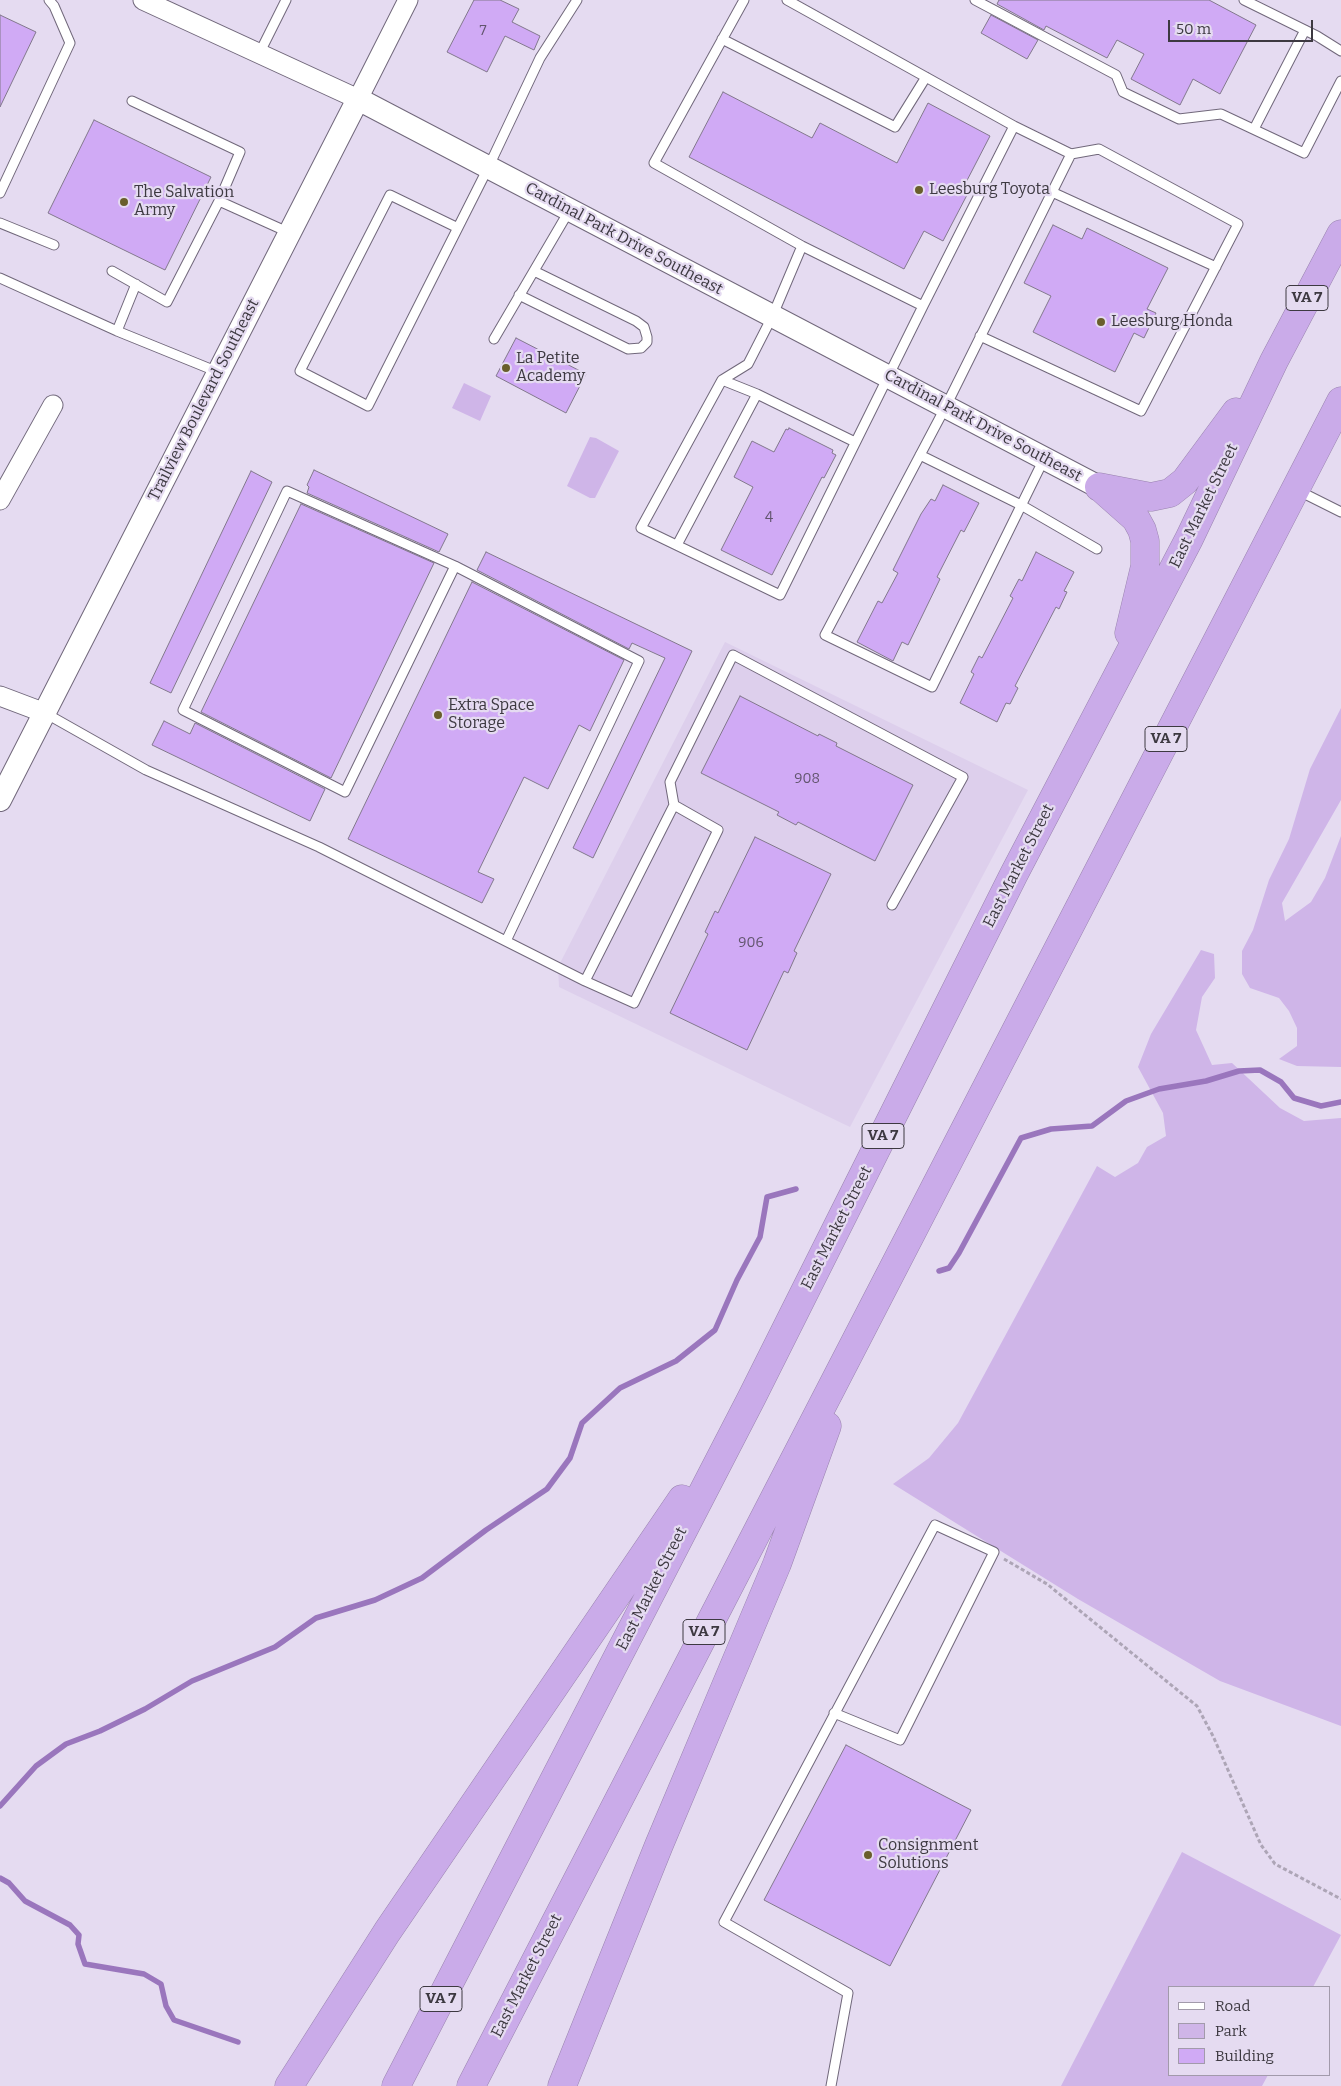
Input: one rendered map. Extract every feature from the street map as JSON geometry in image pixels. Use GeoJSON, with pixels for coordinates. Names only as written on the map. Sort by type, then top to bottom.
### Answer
{"type":"FeatureCollection","features":[{"type":"Feature","properties":{"kind":"highway","name":"East Market Street"},"geometry":{"type":"LineString","coordinates":[[396,2086],[752,1397],[1010,883],[1189,539],[1274,361],[1341,234]]}},
{"type":"Feature","properties":{"kind":"highway"},"geometry":{"type":"LineString","coordinates":[[1100,487],[1151,497],[1162,496],[1176,489],[1185,481],[1274,361]]}},
{"type":"Feature","properties":{"kind":"highway","name":"East Market Street"},"geometry":{"type":"LineString","coordinates":[[470,2086],[1341,401]]}},
{"type":"Feature","properties":{"kind":"highway"},"geometry":{"type":"LineString","coordinates":[[1100,487],[1136,519],[1145,541],[1145,566],[1120,673]]}},
{"type":"Feature","properties":{"kind":"highway"},"geometry":{"type":"LineString","coordinates":[[562,2086],[659,1845],[777,1564],[865,1321]]}},
{"type":"Feature","properties":{"kind":"highway"},"geometry":{"type":"LineString","coordinates":[[288,2086],[387,1932],[752,1397]]}},
{"type":"Feature","properties":{"kind":"street","name":"Cardinal Park Drive Southeast"},"geometry":{"type":"LineString","coordinates":[[144,0],[358,99],[1100,487]]}},
{"type":"Feature","properties":{"kind":"street","name":"Trailview Boulevard Southeast"},"geometry":{"type":"LineString","coordinates":[[0,800],[408,0]]}},
{"type":"Feature","properties":{"kind":"street"},"geometry":{"type":"LineString","coordinates":[[3,489],[53,405]]}},
{"type":"Feature","properties":{"kind":"street"},"geometry":{"type":"LineString","coordinates":[[0,696],[45,713]]}},
{"type":"Feature","properties":{"kind":"lane"},"geometry":{"type":"LineString","coordinates":[[0,194],[70,43],[54,6],[49,0]]}},
{"type":"Feature","properties":{"kind":"lane"},"geometry":{"type":"LineString","coordinates":[[259,54],[286,0]]}},
{"type":"Feature","properties":{"kind":"lane"},"geometry":{"type":"LineString","coordinates":[[456,227],[390,195],[300,371],[368,406],[456,227],[488,168],[540,58],[577,0]]}},
{"type":"Feature","properties":{"kind":"lane"},"geometry":{"type":"LineString","coordinates":[[744,0],[654,163],[802,246],[923,306]]}},
{"type":"Feature","properties":{"kind":"lane"},"geometry":{"type":"LineString","coordinates":[[787,0],[1014,126],[1071,154],[1099,149],[1238,224],[1141,411],[980,336]]}},
{"type":"Feature","properties":{"kind":"lane"},"geometry":{"type":"LineString","coordinates":[[975,0],[1116,76],[1123,92],[1179,119],[1221,114],[1304,154],[1341,81]]}},
{"type":"Feature","properties":{"kind":"lane"},"geometry":{"type":"LineString","coordinates":[[1244,0],[1305,30],[1341,51]]}},
{"type":"Feature","properties":{"kind":"lane"},"geometry":{"type":"LineString","coordinates":[[1254,129],[1305,30]]}},
{"type":"Feature","properties":{"kind":"lane"},"geometry":{"type":"LineString","coordinates":[[722,39],[894,127],[926,77]]}},
{"type":"Feature","properties":{"kind":"lane"},"geometry":{"type":"LineString","coordinates":[[112,271],[167,302],[219,201],[240,152],[132,101]]}},
{"type":"Feature","properties":{"kind":"lane"},"geometry":{"type":"LineString","coordinates":[[802,246],[772,317],[748,364],[722,380],[641,528],[780,594],[1014,126]]}},
{"type":"Feature","properties":{"kind":"lane"},"geometry":{"type":"LineString","coordinates":[[1045,458],[932,687],[825,635],[946,406],[1071,154]]}},
{"type":"Feature","properties":{"kind":"lane"},"geometry":{"type":"LineString","coordinates":[[1052,192],[1216,266]]}},
{"type":"Feature","properties":{"kind":"lane"},"geometry":{"type":"LineString","coordinates":[[219,201],[290,233]]}},
{"type":"Feature","properties":{"kind":"lane"},"geometry":{"type":"LineString","coordinates":[[494,339],[569,210]]}},
{"type":"Feature","properties":{"kind":"lane"},"geometry":{"type":"LineString","coordinates":[[0,223],[54,245]]}},
{"type":"Feature","properties":{"kind":"lane"},"geometry":{"type":"LineString","coordinates":[[518,295],[628,349],[641,348],[647,342],[644,327],[636,321],[534,271]]}},
{"type":"Feature","properties":{"kind":"lane"},"geometry":{"type":"LineString","coordinates":[[0,278],[117,332],[218,372]]}},
{"type":"Feature","properties":{"kind":"lane"},"geometry":{"type":"LineString","coordinates":[[117,332],[136,284]]}},
{"type":"Feature","properties":{"kind":"lane"},"geometry":{"type":"LineString","coordinates":[[722,380],[757,394],[855,442]]}},
{"type":"Feature","properties":{"kind":"lane"},"geometry":{"type":"LineString","coordinates":[[676,545],[757,394]]}},
{"type":"Feature","properties":{"kind":"lane"},"geometry":{"type":"LineString","coordinates":[[920,456],[1021,505],[1097,549]]}},
{"type":"Feature","properties":{"kind":"lane"},"geometry":{"type":"LineString","coordinates":[[1295,489],[1341,512]]}},
{"type":"Feature","properties":{"kind":"lane"},"geometry":{"type":"LineString","coordinates":[[455,566],[345,792],[183,710],[287,491],[455,566],[639,661],[506,941]]}},
{"type":"Feature","properties":{"kind":"lane"},"geometry":{"type":"LineString","coordinates":[[585,981],[674,805],[670,782],[733,655],[963,777],[892,905]]}},
{"type":"Feature","properties":{"kind":"lane"},"geometry":{"type":"LineString","coordinates":[[45,713],[146,770],[319,847],[585,981],[634,1003],[718,830],[674,805]]}},
{"type":"Feature","properties":{"kind":"lane"},"geometry":{"type":"LineString","coordinates":[[831,2086],[848,1993],[724,1922],[834,1713],[935,1525],[994,1552],[900,1740],[834,1713]]}},
{"type":"Feature","properties":{"kind":"path"},"geometry":{"type":"LineString","coordinates":[[994,1552],[1047,1584],[1198,1706],[1214,1736],[1261,1844],[1275,1864],[1341,1899]]}},
{"type":"Feature","properties":{"kind":"shaded area"},"geometry":{"type":"Polygon","coordinates":[[[725,642],[1028,790],[850,1127],[559,987],[558,967],[725,642]]]}},
{"type":"Feature","properties":{"kind":"green space"},"geometry":{"type":"Polygon","coordinates":[[[464,383],[491,396],[480,421],[452,408],[464,383]]]}},
{"type":"Feature","properties":{"kind":"green space"},"geometry":{"type":"Polygon","coordinates":[[[590,437],[596,438],[619,451],[595,498],[590,498],[567,486],[590,437]]]}},
{"type":"Feature","properties":{"kind":"green space"},"geometry":{"type":"Polygon","coordinates":[[[1341,708],[1341,800],[1282,903],[1285,921],[1311,902],[1325,878],[1341,836],[1341,1067],[1297,1066],[1279,1059],[1297,1046],[1297,1028],[1289,1011],[1279,998],[1250,988],[1242,974],[1242,951],[1253,930],[1269,880],[1289,839],[1310,769],[1341,708]]]}},
{"type":"Feature","properties":{"kind":"green space"},"geometry":{"type":"Polygon","coordinates":[[[1201,950],[1214,954],[1215,978],[1202,997],[1196,1030],[1212,1065],[1232,1063],[1280,1108],[1304,1121],[1341,1118],[1341,1726],[1220,1681],[1078,1599],[893,1484],[929,1458],[958,1423],[1097,1166],[1115,1177],[1138,1163],[1147,1147],[1166,1136],[1163,1113],[1138,1067],[1151,1034],[1201,950]]]}},
{"type":"Feature","properties":{"kind":"green space"},"geometry":{"type":"Polygon","coordinates":[[[1182,1852],[1341,1935],[1314,1986],[1168,1986],[1168,2076],[1267,2076],[1262,2086],[1061,2086],[1182,1852]]]}},
{"type":"Feature","properties":{"kind":"building"},"geometry":{"type":"Polygon","coordinates":[[[474,0],[500,0],[519,9],[512,22],[540,36],[534,50],[505,36],[487,72],[447,52],[474,0]]]}},
{"type":"Feature","properties":{"kind":"building"},"geometry":{"type":"Polygon","coordinates":[[[999,0],[1209,0],[1256,25],[1220,94],[1193,79],[1180,105],[1131,79],[1144,54],[1117,40],[1107,58],[1046,26],[1044,30],[997,4],[999,0]]]}},
{"type":"Feature","properties":{"kind":"building"},"geometry":{"type":"Polygon","coordinates":[[[0,15],[36,32],[0,107],[0,15]]]}},
{"type":"Feature","properties":{"kind":"building"},"geometry":{"type":"Polygon","coordinates":[[[991,15],[1038,40],[1027,59],[981,33],[991,15]]]}},
{"type":"Feature","properties":{"kind":"building"},"geometry":{"type":"Polygon","coordinates":[[[723,92],[812,138],[820,123],[897,163],[928,103],[990,136],[961,192],[967,195],[943,241],[924,231],[904,269],[689,157],[723,92]]]}},
{"type":"Feature","properties":{"kind":"building"},"geometry":{"type":"Polygon","coordinates":[[[94,120],[211,177],[165,270],[48,213],[94,120]]]}},
{"type":"Feature","properties":{"kind":"building"},"geometry":{"type":"Polygon","coordinates":[[[1053,225],[1082,239],[1087,228],[1168,268],[1147,309],[1156,313],[1144,338],[1134,333],[1115,372],[1033,332],[1051,296],[1024,283],[1053,225]]]}},
{"type":"Feature","properties":{"kind":"building"},"geometry":{"type":"Polygon","coordinates":[[[516,338],[586,374],[566,413],[496,376],[516,338]]]}},
{"type":"Feature","properties":{"kind":"building"},"geometry":{"type":"Polygon","coordinates":[[[789,428],[833,450],[832,453],[836,455],[824,478],[822,477],[772,575],[721,550],[753,487],[734,477],[752,441],[774,452],[786,429],[788,430],[789,428]]]}},
{"type":"Feature","properties":{"kind":"building"},"geometry":{"type":"Polygon","coordinates":[[[314,470],[448,534],[439,552],[307,493],[309,487],[307,485],[314,470]]]}},
{"type":"Feature","properties":{"kind":"building"},"geometry":{"type":"Polygon","coordinates":[[[251,471],[272,482],[171,693],[150,683],[251,471]]]}},
{"type":"Feature","properties":{"kind":"building"},"geometry":{"type":"Polygon","coordinates":[[[943,485],[979,503],[964,532],[961,530],[937,577],[940,579],[908,645],[902,642],[893,661],[857,642],[878,601],[882,603],[898,573],[893,570],[921,514],[931,499],[935,501],[943,485]]]}},
{"type":"Feature","properties":{"kind":"building"},"geometry":{"type":"Polygon","coordinates":[[[301,504],[434,563],[331,778],[201,712],[301,504]]]}},
{"type":"Feature","properties":{"kind":"building"},"geometry":{"type":"Polygon","coordinates":[[[486,552],[692,651],[593,858],[573,848],[665,658],[632,643],[629,649],[477,570],[486,552]]]}},
{"type":"Feature","properties":{"kind":"building"},"geometry":{"type":"Polygon","coordinates":[[[1036,552],[1074,572],[1064,591],[1067,592],[1059,609],[1056,607],[1015,686],[1018,688],[1010,704],[1006,703],[997,722],[960,703],[974,674],[971,672],[979,656],[982,658],[1013,598],[1010,596],[1019,579],[1022,581],[1036,552]]]}},
{"type":"Feature","properties":{"kind":"building"},"geometry":{"type":"Polygon","coordinates":[[[472,582],[624,660],[590,731],[579,725],[548,789],[524,777],[478,872],[494,879],[482,903],[348,839],[472,582]]]}},
{"type":"Feature","properties":{"kind":"building"},"geometry":{"type":"Polygon","coordinates":[[[740,696],[818,736],[819,734],[837,743],[836,746],[913,785],[875,861],[798,822],[796,825],[777,815],[779,812],[701,773],[740,696]]]}},
{"type":"Feature","properties":{"kind":"building"},"geometry":{"type":"Polygon","coordinates":[[[164,721],[190,734],[195,723],[325,789],[310,821],[152,745],[164,721]]]}},
{"type":"Feature","properties":{"kind":"building"},"geometry":{"type":"Polygon","coordinates":[[[755,837],[831,874],[794,951],[797,953],[788,973],[784,971],[747,1050],[670,1013],[708,934],[705,932],[715,911],[718,913],[755,837]]]}},
{"type":"Feature","properties":{"kind":"building","name":"Consignment Solutions"},"geometry":{"type":"Polygon","coordinates":[[[846,1745],[971,1810],[890,1966],[764,1900],[846,1745]]]}},
{"type":"Feature","properties":{"kind":"waterway"},"geometry":{"type":"LineString","coordinates":[[939,1271],[949,1268],[959,1253],[1021,1138],[1051,1129],[1092,1126],[1126,1101],[1159,1089],[1206,1081],[1239,1071],[1260,1070],[1281,1082],[1294,1098],[1321,1106],[1341,1102]]}},
{"type":"Feature","properties":{"kind":"waterway"},"geometry":{"type":"LineString","coordinates":[[0,1806],[36,1766],[66,1744],[100,1731],[145,1709],[192,1681],[275,1647],[316,1618],[375,1600],[422,1578],[486,1530],[547,1489],[570,1458],[582,1423],[620,1388],[676,1361],[715,1330],[737,1280],[760,1237],[767,1197],[796,1189]]}},
{"type":"Feature","properties":{"kind":"waterway"},"geometry":{"type":"LineString","coordinates":[[0,1878],[9,1883],[25,1901],[70,1925],[79,1935],[78,1944],[85,1964],[144,1974],[161,1984],[166,2006],[174,2020],[238,2042]]}},
{"type":"Feature","properties":{"kind":"place","name":"Leesburg Toyota"},"geometry":{"type":"Point","coordinates":[919,190]}},
{"type":"Feature","properties":{"kind":"place","name":"The Salvation Army"},"geometry":{"type":"Point","coordinates":[124,202]}},
{"type":"Feature","properties":{"kind":"place","name":"Leesburg Honda"},"geometry":{"type":"Point","coordinates":[1101,322]}},
{"type":"Feature","properties":{"kind":"place","name":"La Petite Academy"},"geometry":{"type":"Point","coordinates":[506,368]}},
{"type":"Feature","properties":{"kind":"place","name":"Extra Space Storage"},"geometry":{"type":"Point","coordinates":[438,715]}},
{"type":"Feature","properties":{"kind":"place","name":"Consignment Solutions"},"geometry":{"type":"Point","coordinates":[868,1855]}}]}
